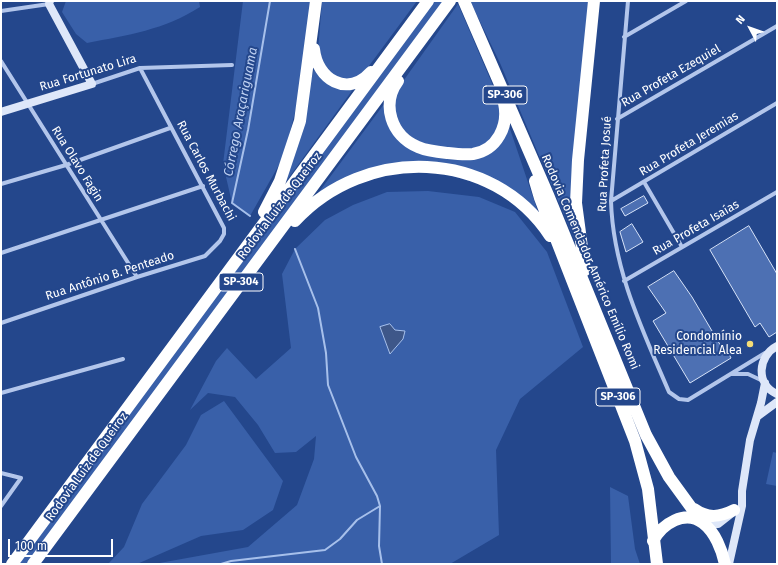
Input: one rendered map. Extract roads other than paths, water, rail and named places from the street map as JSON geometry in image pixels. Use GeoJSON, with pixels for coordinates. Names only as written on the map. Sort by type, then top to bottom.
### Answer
{"type":"FeatureCollection","features":[{"type":"Feature","properties":{"kind":"highway"},"geometry":{"type":"LineString","coordinates":[[178,339],[264,211],[280,181],[300,121],[316,1]]}},
{"type":"Feature","properties":{"kind":"highway","name":"Rodovia Luiz de Queiroz"},"geometry":{"type":"LineString","coordinates":[[12,564],[428,1]]}},
{"type":"Feature","properties":{"kind":"highway"},"geometry":{"type":"LineString","coordinates":[[450,1],[395,85],[391,94],[389,104],[392,122],[402,138],[418,148],[429,151],[461,154],[472,154],[483,151],[493,145],[501,134],[506,116],[505,104],[487,53]]}},
{"type":"Feature","properties":{"kind":"highway","name":"Rodovia Luiz de Queiroz"},"geometry":{"type":"LineString","coordinates":[[33,564],[450,1]]}},
{"type":"Feature","properties":{"kind":"highway","name":"Rodovia Comendador Américo Emílio Romi"},"geometry":{"type":"LineString","coordinates":[[464,1],[591,298],[646,435],[669,477],[701,522],[716,540],[725,564]]}},
{"type":"Feature","properties":{"kind":"highway"},"geometry":{"type":"LineString","coordinates":[[591,298],[583,263],[576,203],[578,160],[594,1]]}},
{"type":"Feature","properties":{"kind":"highway"},"geometry":{"type":"LineString","coordinates":[[312,35],[314,56],[319,69],[330,80],[341,84],[357,82],[368,75],[397,42]]}},
{"type":"Feature","properties":{"kind":"highway","name":"Rodovia Comendador Américo Emílio Romi"},"geometry":{"type":"LineString","coordinates":[[522,138],[540,198],[635,441],[648,490],[657,564]]}},
{"type":"Feature","properties":{"kind":"highway"},"geometry":{"type":"LineString","coordinates":[[231,296],[289,227],[314,202],[351,180],[376,172],[403,167],[436,168],[453,171],[480,179],[498,188],[517,200],[534,214],[563,259]]}},
{"type":"Feature","properties":{"kind":"highway"},"geometry":{"type":"LineString","coordinates":[[691,507],[703,514],[716,516],[734,510]]}},
{"type":"Feature","properties":{"kind":"highway"},"geometry":{"type":"LineString","coordinates":[[653,541],[662,528],[674,520],[681,518],[701,522]]}},
{"type":"Feature","properties":{"kind":"street","name":"Rua Profeta Josué"},"geometry":{"type":"LineString","coordinates":[[628,1],[611,202],[612,225],[624,281],[630,299],[669,392],[679,399],[688,400],[750,361],[769,351]]}},
{"type":"Feature","properties":{"kind":"street"},"geometry":{"type":"LineString","coordinates":[[624,37],[686,1]]}},
{"type":"Feature","properties":{"kind":"street"},"geometry":{"type":"LineString","coordinates":[[1,11],[49,2],[92,84]]}},
{"type":"Feature","properties":{"kind":"street","name":"Rua Profeta Ezequiel"},"geometry":{"type":"LineString","coordinates":[[617,119],[777,26]]}},
{"type":"Feature","properties":{"kind":"street","name":"Rua Olavo Fagin"},"geometry":{"type":"LineString","coordinates":[[1,61],[137,277]]}},
{"type":"Feature","properties":{"kind":"street","name":"Rua Fortunato Lira"},"geometry":{"type":"LineString","coordinates":[[1,112],[140,68],[232,65]]}},
{"type":"Feature","properties":{"kind":"street","name":"Rua Carlos Murbachi"},"geometry":{"type":"LineString","coordinates":[[140,68],[170,128],[203,186],[224,228],[224,234],[220,242]]}},
{"type":"Feature","properties":{"kind":"street","name":"Rua Profeta Jeremias"},"geometry":{"type":"LineString","coordinates":[[611,202],[777,103]]}},
{"type":"Feature","properties":{"kind":"street"},"geometry":{"type":"LineString","coordinates":[[1,184],[66,165],[170,128]]}},
{"type":"Feature","properties":{"kind":"street"},"geometry":{"type":"LineString","coordinates":[[644,182],[682,247]]}},
{"type":"Feature","properties":{"kind":"street"},"geometry":{"type":"LineString","coordinates":[[1,253],[102,221],[203,186]]}},
{"type":"Feature","properties":{"kind":"street","name":"Rua Profeta Isaías"},"geometry":{"type":"LineString","coordinates":[[624,281],[777,192]]}},
{"type":"Feature","properties":{"kind":"street","name":"Rua Antônio B. Penteado"},"geometry":{"type":"LineString","coordinates":[[1,323],[137,277],[205,256],[220,242]]}},
{"type":"Feature","properties":{"kind":"street"},"geometry":{"type":"LineString","coordinates":[[729,564],[742,506],[742,491],[750,440],[758,416],[764,382],[761,368],[765,356],[769,351],[777,346]]}},
{"type":"Feature","properties":{"kind":"street"},"geometry":{"type":"LineString","coordinates":[[1,393],[123,358]]}},
{"type":"Feature","properties":{"kind":"street"},"geometry":{"type":"LineString","coordinates":[[731,374],[748,374],[764,382],[777,394]]}},
{"type":"Feature","properties":{"kind":"street"},"geometry":{"type":"LineString","coordinates":[[758,416],[777,402]]}},
{"type":"Feature","properties":{"kind":"street"},"geometry":{"type":"LineString","coordinates":[[1,473],[21,478],[1,506]]}},
{"type":"Feature","properties":{"kind":"street"},"geometry":{"type":"LineString","coordinates":[[701,522],[718,524],[727,519],[734,510],[742,491]]}},
{"type":"Feature","properties":{"kind":"waterway","name":"Córrego Araçariguama"},"geometry":{"type":"LineString","coordinates":[[250,216],[232,203],[248,130],[270,1]]}},
{"type":"Feature","properties":{"kind":"waterway","name":"Córrego Araçariguama"},"geometry":{"type":"LineString","coordinates":[[295,249],[318,308],[326,353],[328,385],[356,457],[377,496],[380,506],[379,546],[382,564]]}},
{"type":"Feature","properties":{"kind":"waterway"},"geometry":{"type":"LineString","coordinates":[[221,564],[231,561],[325,550],[340,539],[357,520],[380,506]]}},
{"type":"Feature","properties":{"kind":"place","name":"Condomínio Residencial Alea"},"geometry":{"type":"Point","coordinates":[750,344]}}]}
